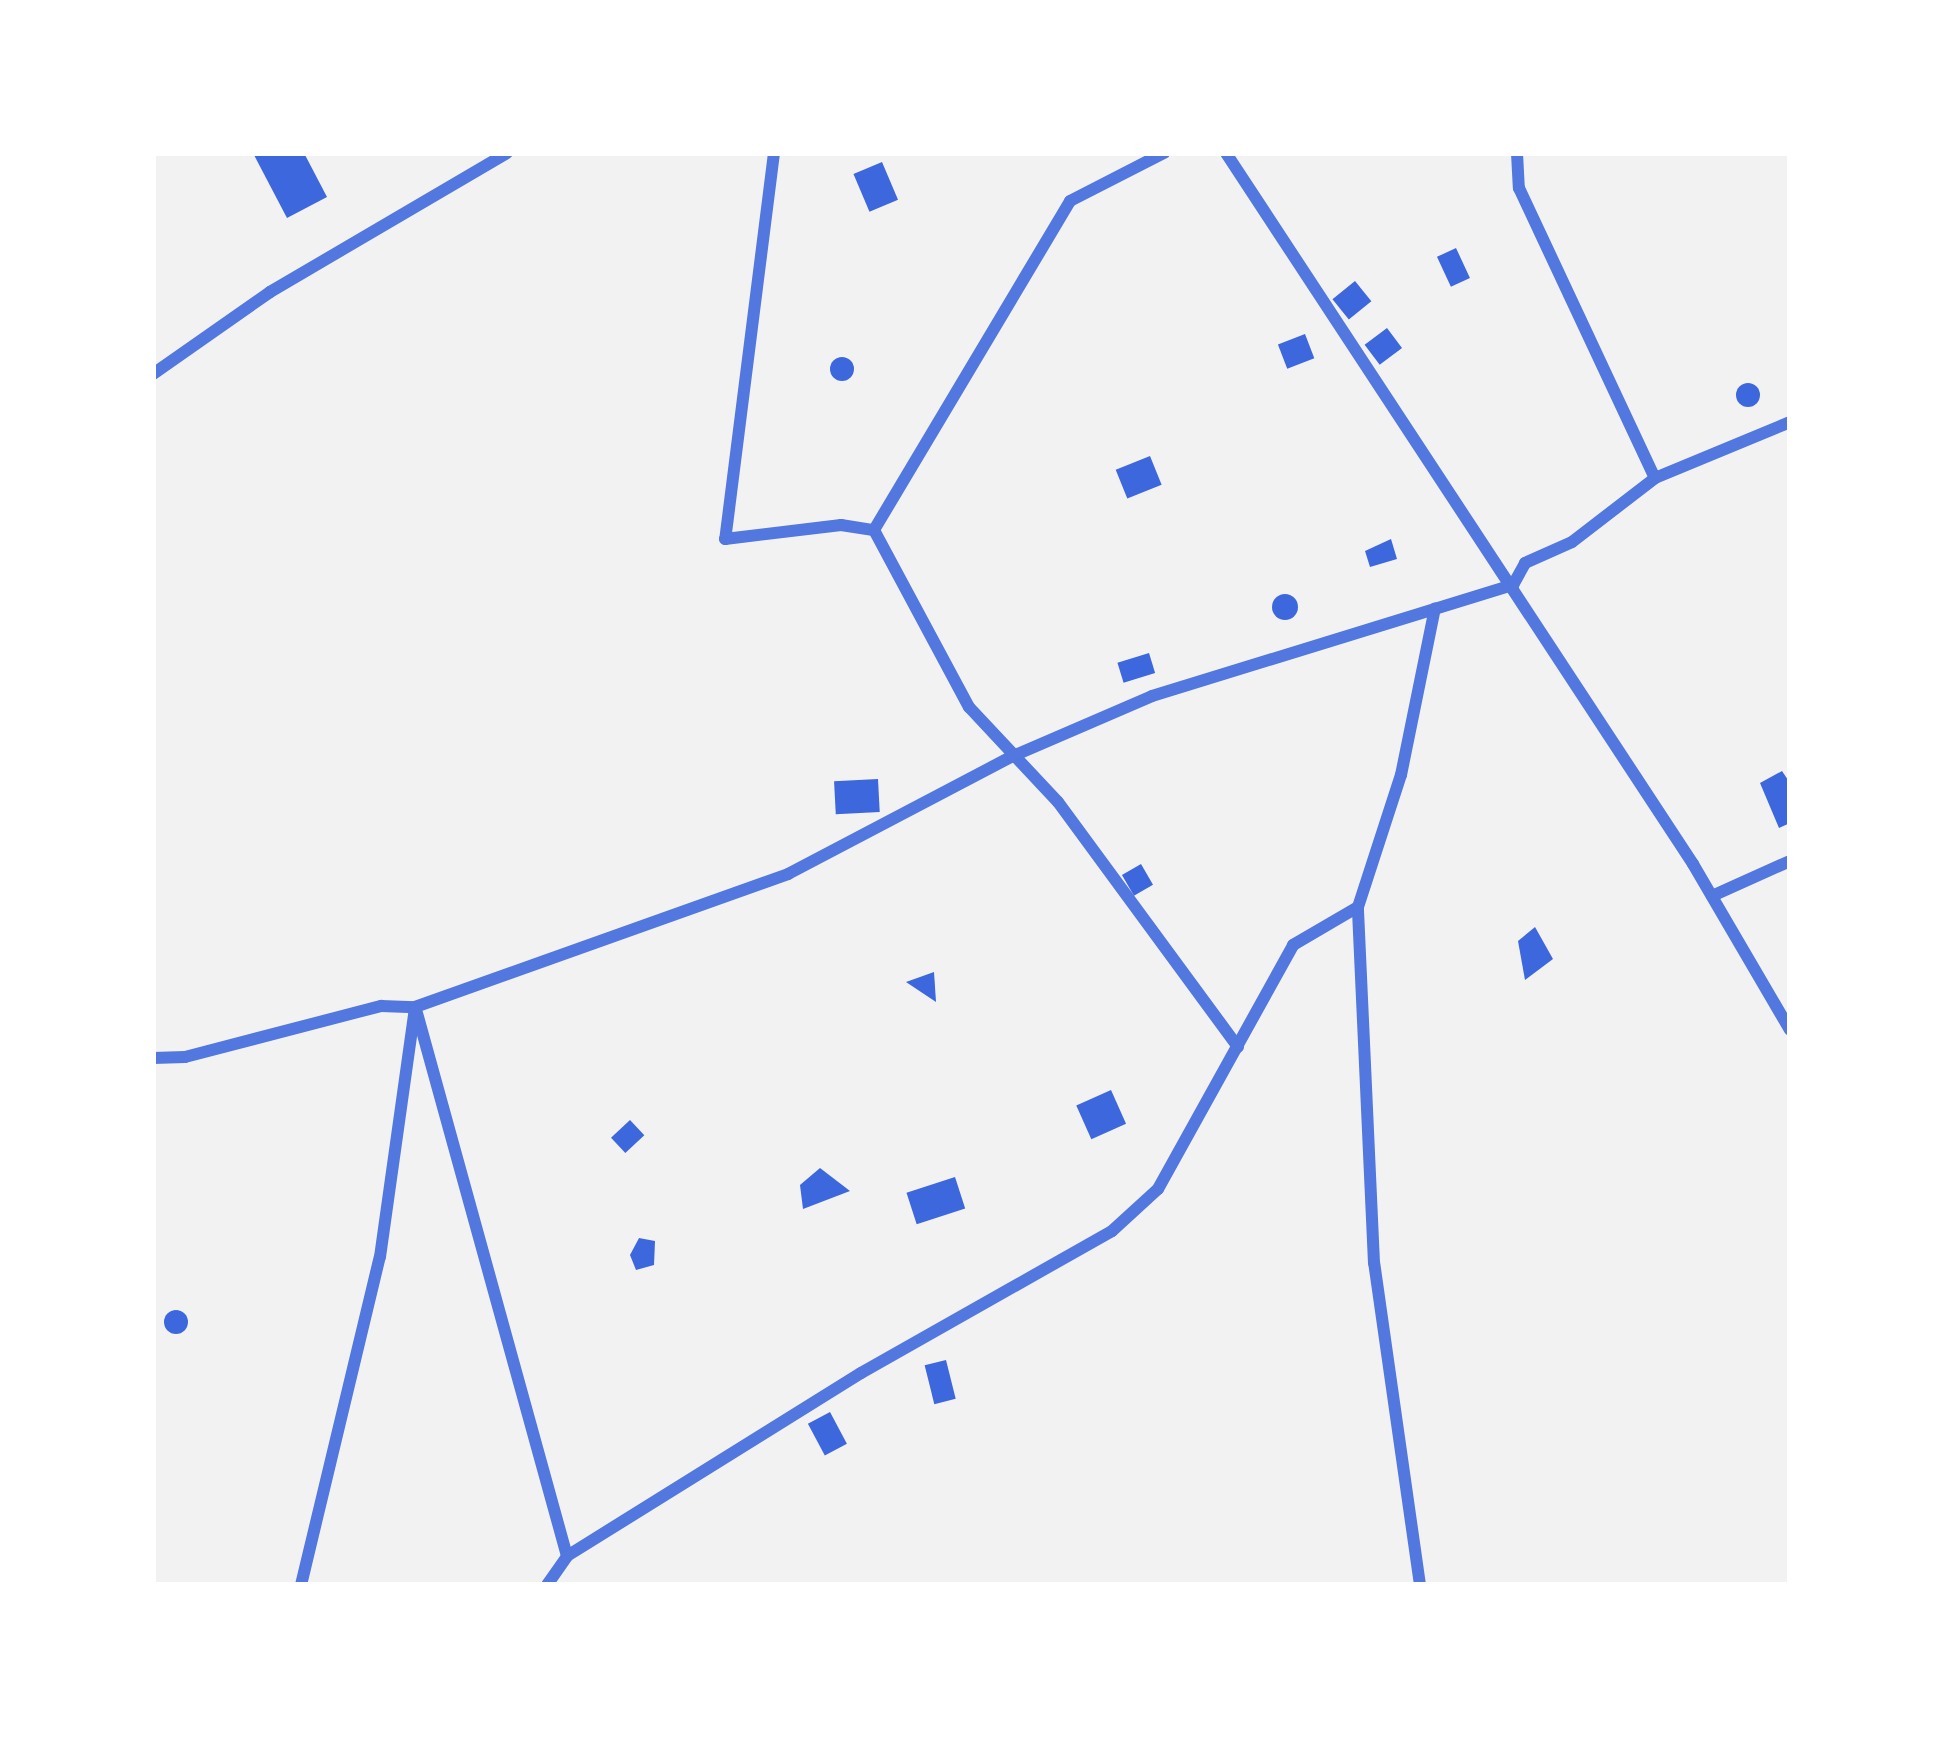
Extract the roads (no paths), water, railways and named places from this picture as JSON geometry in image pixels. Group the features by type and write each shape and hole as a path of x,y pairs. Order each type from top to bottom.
{"street":[{"path":"153,374 270,292 507,153"},
{"path":"774,153 725,539 841,525 874,530"},
{"path":"874,530 1070,201 1164,153"},
{"path":"1226,153 1514,585 1712,896 1790,1030"},
{"path":"1517,153 1519,188 1655,478"},
{"path":"153,1058 185,1057 381,1006 416,1007 788,874 1013,756 1152,696 1387,630 1435,608 1514,585 1525,563 1572,542 1655,478 1790,422"},
{"path":"874,530 969,706 1058,802 1238,1047"},
{"path":"1420,1585 1374,1263 1358,907 1401,775 1435,608"},
{"path":"1712,896 1790,860"},
{"path":"548,1585 567,1556 861,1373 1112,1231 1158,1189 1293,945 1358,907"},
{"path":"416,1007 567,1556"},
{"path":"301,1585 380,1257 416,1007"}]}
